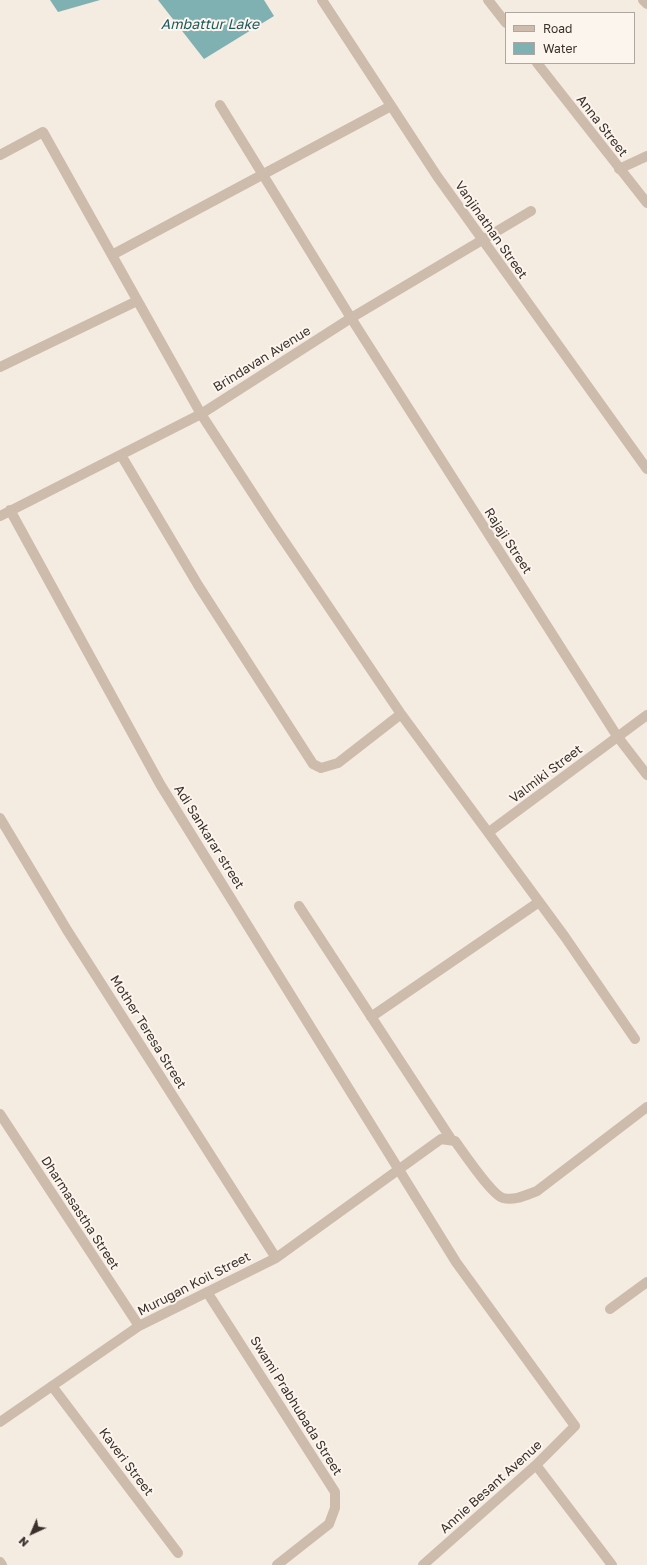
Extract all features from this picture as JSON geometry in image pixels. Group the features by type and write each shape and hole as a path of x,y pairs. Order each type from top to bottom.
{"street":[{"name":"Vanjinathan Street","path":"322,0 391,106 483,240 647,469"},
{"path":"488,0 505,22"},
{"path":"643,0 647,4"},
{"name":"Anna Street","path":"538,64 647,204"},
{"name":"Rajaji Street","path":"220,105 351,318 617,736 647,775"},
{"path":"112,256 391,106"},
{"path":"0,155 43,132 201,414 272,523 401,714 540,902 636,1039"},
{"path":"619,170 647,156"},
{"name":"Brindavan Avenue","path":"0,516 201,414 351,318 531,211"},
{"path":"0,367 137,301"},
{"path":"121,455 198,585 313,764 321,768 338,763 401,714"},
{"name":"Adi Sankarar street","path":"10,510 151,769 456,1262 575,1426"},
{"name":"Valmiki Street","path":"489,832 647,715"},
{"name":"Mother Teresa Street","path":"0,818 72,936 276,1258"},
{"path":"371,1017 540,902"},
{"path":"299,906 450,1139 455,1140 493,1190 502,1198 516,1198 536,1191 647,1107"},
{"name":"Dharmasastha Street","path":"0,1114 139,1326"},
{"name":"Murugan Koil Street","path":"0,1422 139,1326 276,1258 441,1139 450,1139"},
{"path":"610,1309 647,1282"},
{"name":"Swami Prabhubada Street","path":"207,1292 335,1492 335,1508 329,1524 277,1565"},
{"name":"Kaveri Street","path":"52,1386 178,1554"},
{"name":"Annie Besant Avenue","path":"423,1565 536,1465 575,1426"},
{"path":"536,1465 612,1565"}],"water":[{"path":"50,0 100,0 58,12"},
{"name":"Ambattur Lake","path":"158,0 264,0 274,16 204,59"}]}
